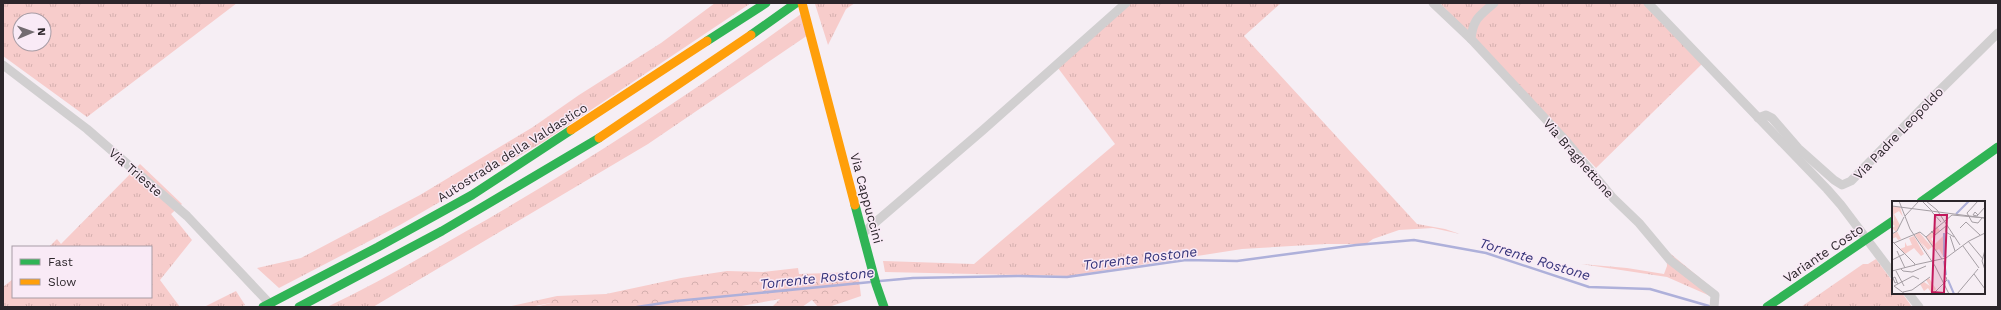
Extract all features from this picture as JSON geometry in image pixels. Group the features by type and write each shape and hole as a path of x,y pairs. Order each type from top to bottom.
{"main road":[{"name":"Autostrada della Valdastico","path":"263,307 378,247 472,195 766,3"},
{"path":"299,307 433,236 532,178 672,90 796,3"},
{"name":"Via Cappuccini","path":"802,3 876,284 884,307"},
{"path":"1922,201 1998,147"},
{"name":"Variante Costo","path":"1767,307 1892,222"}],"street":[{"path":"863,233 983,130 1126,3"},
{"path":"1433,3 1471,39"},
{"path":"1471,39 1472,25 1494,3"},
{"path":"1648,3 1827,189 1892,273"},
{"name":"Via Padre Leopoldo","path":"1758,118 1766,115 1772,118 1798,148 1834,180 1842,185 1851,181 1935,95 1998,34"},
{"name":"Via Braghettone","path":"1471,39 1567,142 1613,198 1639,223 1670,260 1715,295 1714,307"},
{"name":"Via Trieste","path":"3,65 87,130 181,212 272,307"},
{"path":"1909,294 1918,307"}],"green space":[{"path":"3,3 237,3 87,117 3,56"},
{"path":"715,3 751,3 543,142 400,225 279,288 257,268 301,258 420,195 533,127 579,95 661,43"},
{"path":"855,3 846,9 828,45 815,4"},
{"path":"1129,3 1281,3 1244,36 1417,224 1445,229 1460,234 1433,228 1399,230 1373,239 1366,244 1326,244 1242,249 1069,276 885,272 883,261 974,264 1115,144 1058,68"},
{"path":"1440,3 1647,3 1703,63 1596,168"},
{"path":"801,14 808,35 648,144 373,307 327,307 396,272 593,156 677,101"},
{"path":"140,164 182,204 171,214 192,240 160,280 180,307 3,307 3,287 12,280 12,298 152,298 152,246 50,246 57,239 61,244"},
{"path":"1666,250 1717,292 1717,299 1667,277 1581,264 1627,268 1664,274 1667,266"},
{"path":"1876,259 1892,281 1892,294 1903,294 1912,307 1801,307 1863,264 1868,264"},
{"path":"798,268 799,274 858,272 861,296 829,307 818,307 812,300 802,307 772,307 780,299 736,307 535,307 551,303 530,307 507,307 557,296 606,294 681,278 727,271 763,272"},
{"path":"236,291 245,305 240,307 204,307"}],"waterway":[{"name":"Torrente Rostone","path":"880,281 913,278 1019,276 1067,277 1186,260 1237,261 1356,245 1414,240 1486,253 1589,287 1650,289 1709,306"},
{"name":"Torrente Rostone","path":"637,307 676,301 871,282"}],"traffic: fast":[{"path":"707,41 766,3"},
{"path":"751,35 796,3"},
{"path":"263,307 378,247 472,195 571,130"},
{"path":"299,307 442,231 599,138"},
{"path":"1922,201 1998,147"},
{"path":"855,205 876,284 884,307"},
{"path":"1767,307 1892,222"}],"traffic: slow":[{"path":"802,3 855,205"},
{"path":"599,138 751,35"},
{"path":"571,130 707,41"}]}
